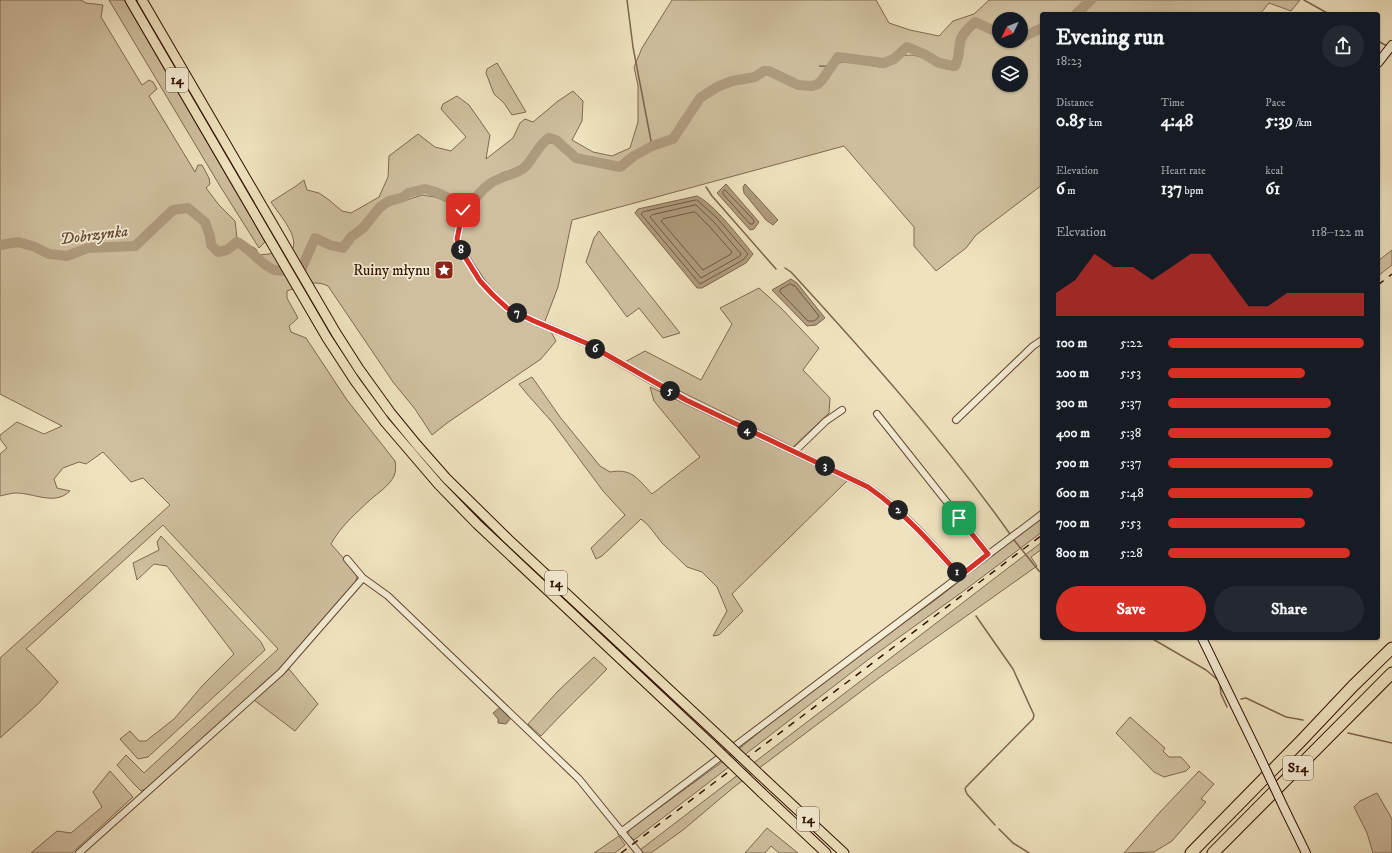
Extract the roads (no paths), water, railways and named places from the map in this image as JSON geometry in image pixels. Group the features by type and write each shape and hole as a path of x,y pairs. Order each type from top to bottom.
{"highway":[{"name":"S14","path":"1191,853 1301,742 1353,686 1392,648"},
{"name":"S14","path":"1213,853 1392,673"}],"main road":[{"name":"14","path":"130,0 330,344 366,397 408,451 438,485 477,524 826,853"},
{"name":"14","path":"142,0 309,288 340,339 396,421 432,463 484,516 844,853"}],"street":[{"path":"1380,60 1390,48"},
{"path":"463,210 457,239 460,249 480,281 507,308 586,343 686,400 868,487 888,501 925,536 960,576"},
{"path":"956,420 1033,346 1040,341"},
{"path":"794,452 821,425 842,410"},
{"path":"877,414 988,554"},
{"path":"621,832 1040,515"},
{"path":"347,558 363,578 388,596 538,738 579,779 639,853"},
{"path":"79,853 281,672 363,578"},
{"path":"1203,640 1306,853"}],"water":[{"path":"726,184 759,222 754,229 750,230 717,193"},
{"path":"745,184 778,220 773,225 766,220 744,193 743,187"},
{"path":"697,196 704,200 719,214 753,254 746,263 702,288 697,288 635,213 638,209"},
{"path":"791,279 797,283 825,318 816,325 807,326 772,290"},
{"path":"500,707 511,718 506,724 498,723 498,719 493,713"}],"waterway":[{"path":"627,0 633,47 652,146"},
{"name":"Dobrzynka","path":"1078,12 1091,0"},
{"path":"1304,0 1325,12"},
{"name":"Dobrzynka","path":"0,245 18,242 35,247 49,254 67,256 88,248 135,246 173,210 188,208 205,222 210,236 211,245 218,252 227,250 237,242 269,268 280,271 302,268 315,238 330,245 343,248 351,237 363,228 380,207 389,201 404,197 408,193 425,189 436,192 455,201 470,203 485,187 491,183 525,167 542,144 549,138 556,140 576,158 620,167 634,156 652,146 673,139 700,98 717,87 732,81 755,77 764,71 769,71 798,85 812,86 818,84 822,80 838,57 884,63 894,59 907,47 924,54 939,63 955,66 957,63 962,37 975,22 992,30"},
{"name":"Dobrzynka","path":"1028,35 1040,29"},
{"path":"1380,42 1387,46"},
{"path":"706,187 712,196 776,269"},
{"path":"785,268 791,272 905,400 985,499 1010,534"},
{"path":"1014,540 1040,572"},
{"path":"976,616 1013,669 1034,715 1033,719 965,789 967,794 995,825"},
{"path":"1154,640 1206,670 1218,680 1221,694 1227,707"},
{"path":"1241,699 1246,698 1286,717 1303,720"},
{"path":"1348,733 1392,743"},
{"path":"999,829 1013,843 1029,853"}],"railway":[{"path":"1380,283 1392,274"},
{"path":"621,853 1040,537"}],"place":[{"name":"Ruiny młynu","path":"444,270"}]}
